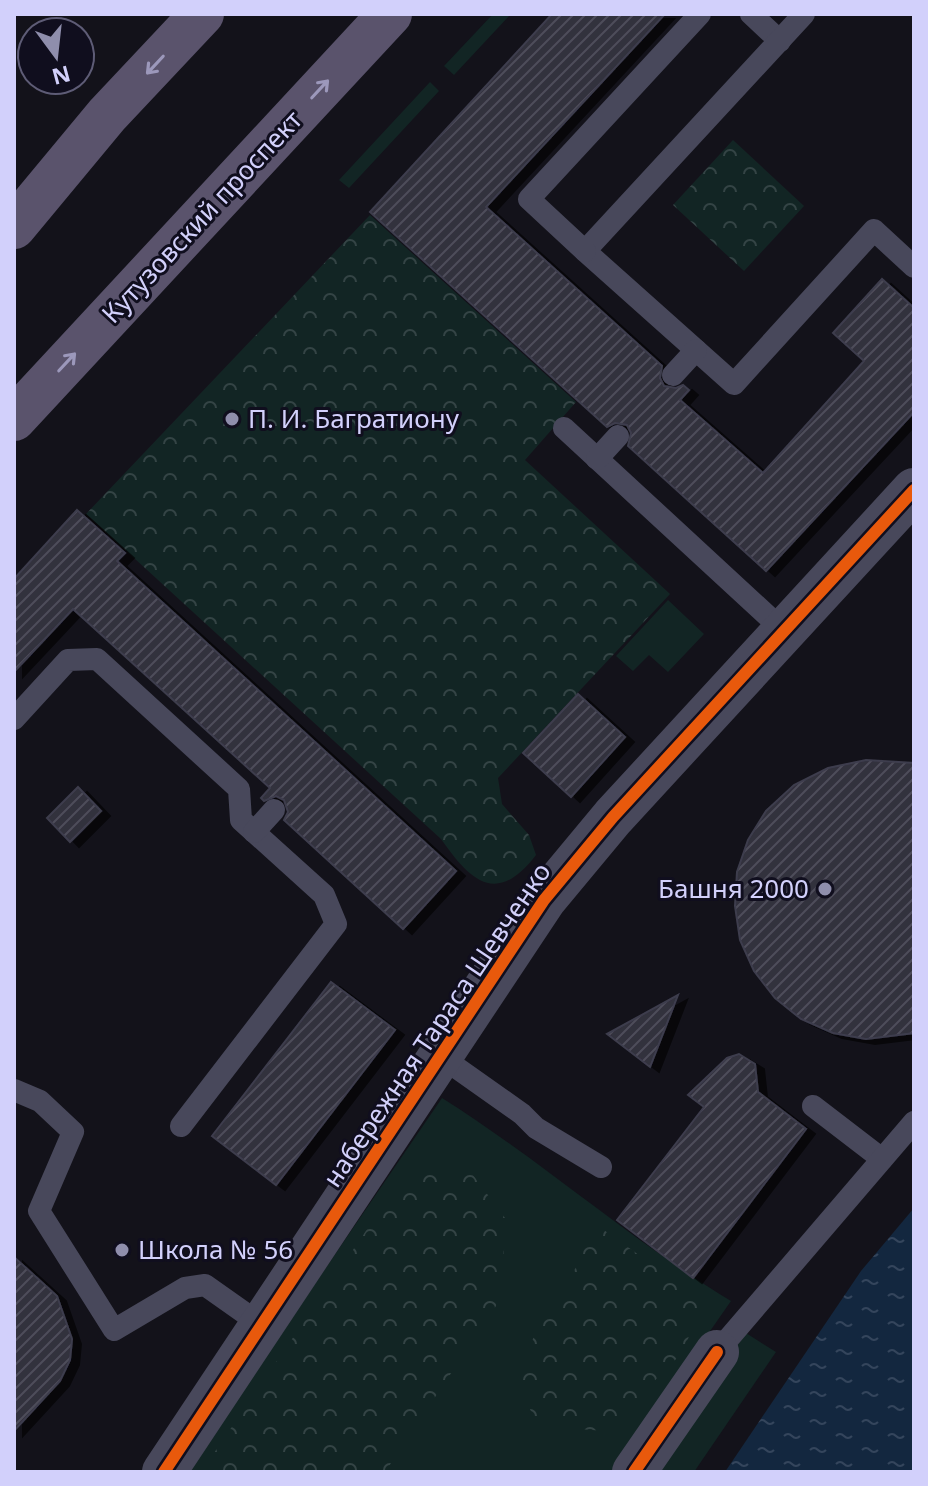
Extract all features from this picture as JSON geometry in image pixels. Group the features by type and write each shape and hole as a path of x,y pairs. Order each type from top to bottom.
{"main road":[{"path":"14,227 107,115 202,14"},
{"name":"Кутузовский проспект","path":"14,419 390,14"},
{"path":"14,201 107,115"}],"street":[{"name":"набережная Тараса Шевченко","path":"164,1472 544,900 613,817 914,490"},
{"path":"634,1472 717,1352"}],"lane":[{"path":"700,14 529,199 734,384 874,230 914,267"},
{"path":"751,14 780,41"},
{"path":"585,251 804,14"},
{"path":"673,375 696,350"},
{"path":"564,428 785,632"},
{"path":"597,459 618,436"},
{"path":"14,719 68,660 97,659 239,789 241,820 324,895 336,924 181,1126"},
{"path":"254,832 274,810"},
{"path":"440,1056 522,1114 536,1128 601,1167"},
{"path":"14,1090 40,1101 73,1132 39,1211 114,1330 185,1288 205,1285 263,1326"},
{"path":"813,1106 882,1159"},
{"path":"717,1352 914,1122"}],"green space":[{"path":"493,14 511,14 454,75 444,66"},
{"path":"430,82 439,91 349,188 339,180"},
{"path":"733,140 804,206 744,271 673,205"},
{"path":"370,215 576,402 525,460 670,594 498,778 502,804 529,835 536,855 522,871 496,884 473,876 441,839 86,514"},
{"path":"668,600 704,634 668,672 649,655 633,671 616,656"},
{"path":"442,1098 657,1252 731,1301 612,1472 186,1472"},
{"path":"467,1167 508,1222 496,1306 385,1472 201,1472 409,1168"},
{"path":"587,1218 705,1302 681,1354 605,1431 539,1426 517,1385 536,1330 582,1258"},
{"path":"746,1333 776,1352 694,1472 649,1472"}],"water":[{"path":"914,1208 914,1472 725,1472 861,1271"}],"building":[{"path":"552,14 665,14 486,207 662,366 660,378 664,386 676,388 683,385 689,390 680,400 763,473 864,361 833,333 882,279 914,308 914,412 766,571 628,446 631,433 627,425 615,423 607,427 370,212"},
{"path":"77,510 125,553 117,561 456,871 403,929 284,820 288,812 284,800 276,796 264,801 261,798 270,788 73,609 14,672 14,579"},
{"path":"578,694 625,737 571,797 523,753"},
{"name":"Башня 2000","path":"866,760 914,763 914,1033 866,1039 833,1033 801,1019 775,998 754,971 740,940 735,906 737,872 748,840 766,811 794,785 828,768"},
{"path":"78,787 101,811 70,842 47,818"},
{"path":"331,982 395,1030 276,1185 212,1136"},
{"path":"678,995 650,1067 607,1034"},
{"path":"739,1054 755,1064 758,1092 806,1129 693,1278 617,1220 704,1107 688,1095 727,1058"},
{"path":"14,1257 57,1296 72,1339 70,1360 60,1381 14,1431"}],"cycle path":[{"path":"164,1472 544,900 613,817 914,490"},
{"path":"634,1472 717,1352"}],"place":[{"name":"П. И. Багратиону","path":"232,419"},
{"name":"Башня 2000","path":"825,889"},
{"name":"Школа № 56","path":"122,1250"}]}
